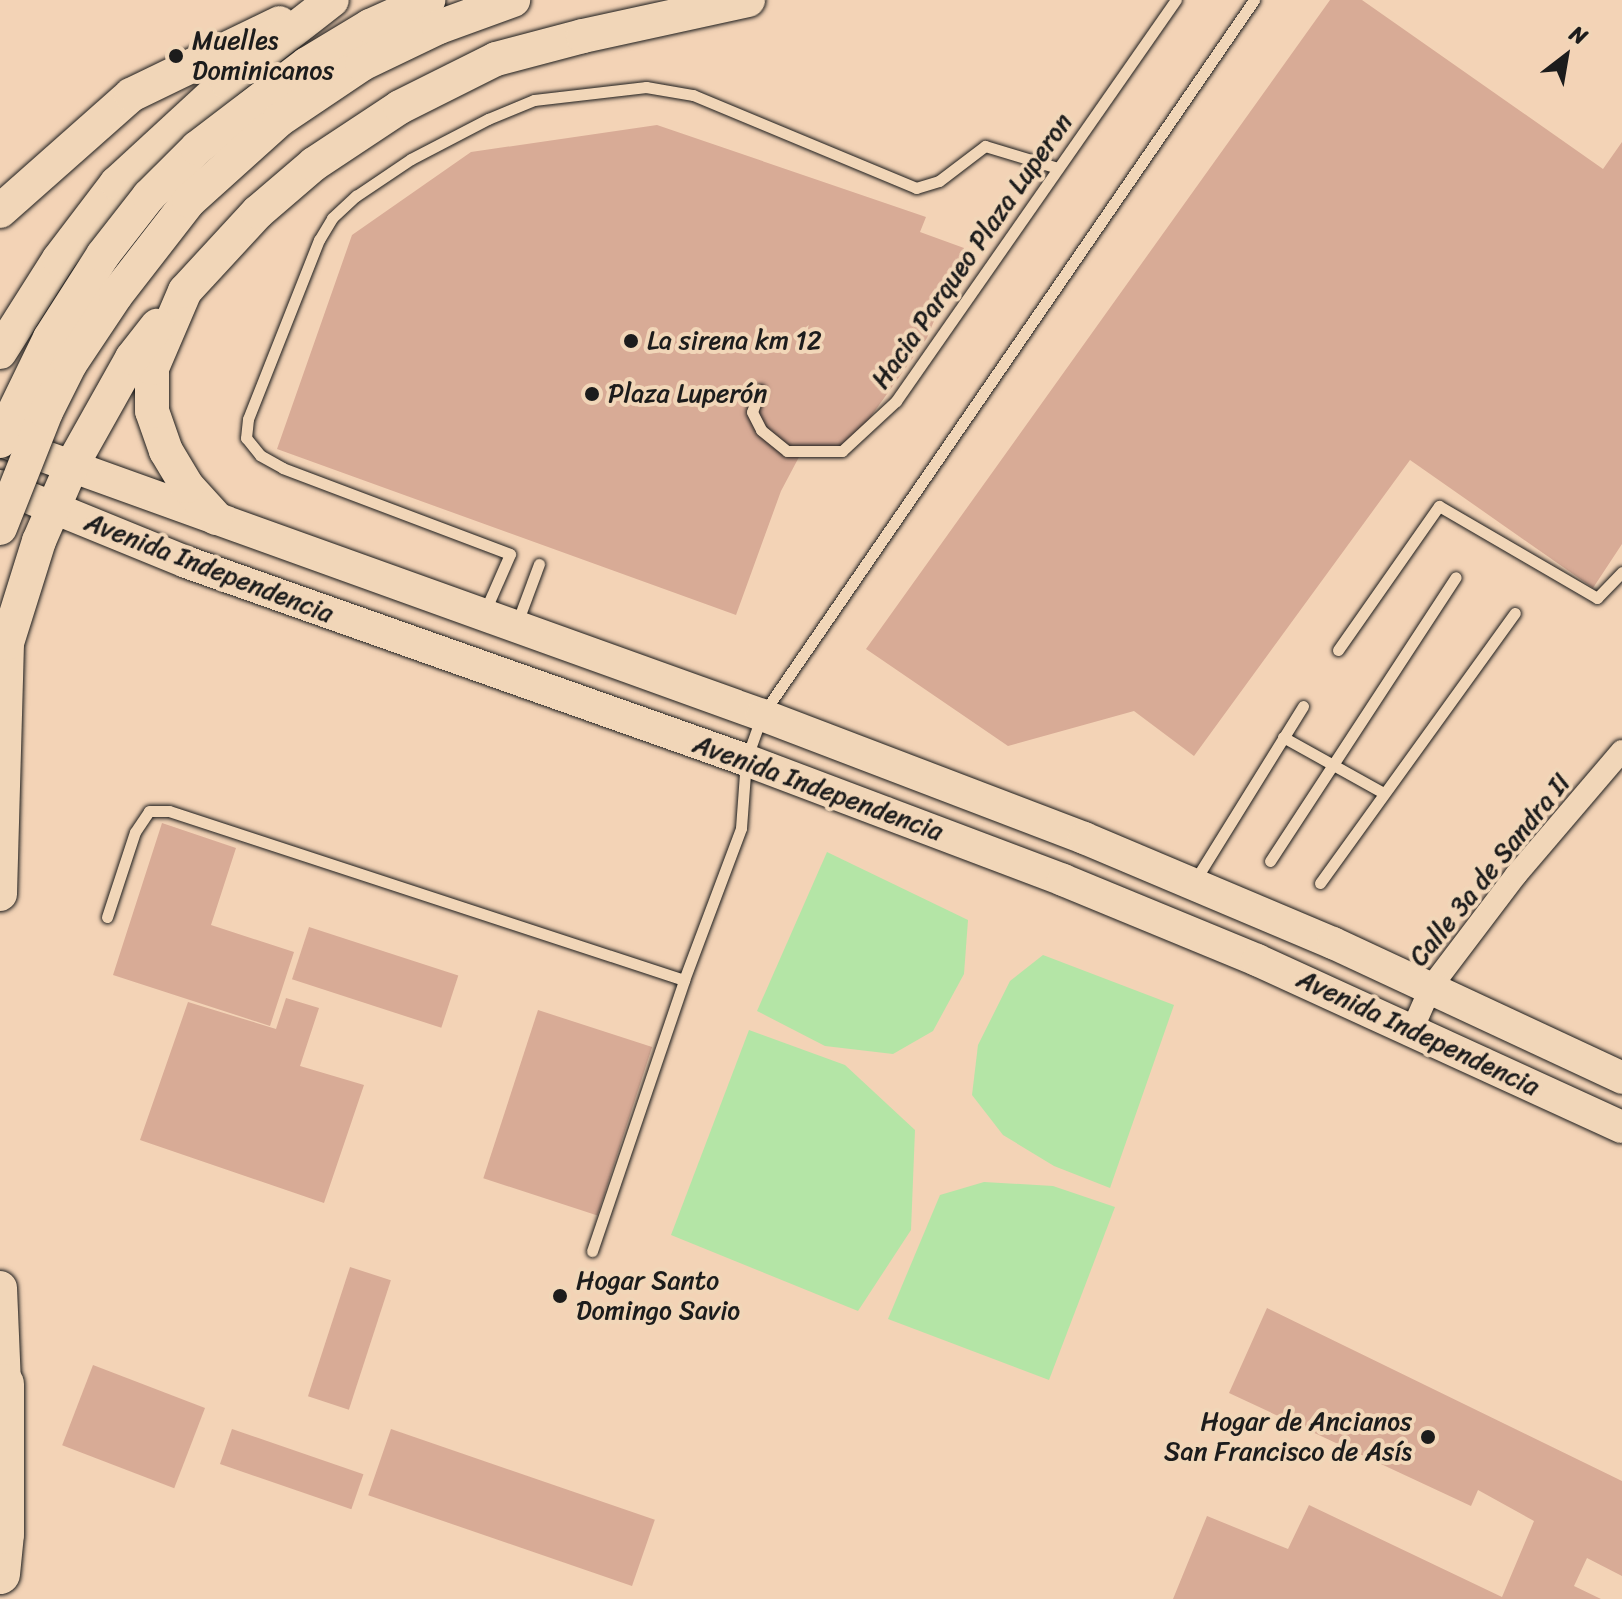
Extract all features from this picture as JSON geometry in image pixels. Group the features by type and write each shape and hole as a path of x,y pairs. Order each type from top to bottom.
{"highway":[{"path":"0,1425 4,1384"},
{"path":"0,1574 4,1534 4,1384"}],"main road":[{"path":"0,211 131,95 329,0"},
{"path":"0,352 59,259 117,183 227,82 329,0"},
{"path":"0,441 50,338 103,255 149,196 197,148 307,64 370,26 428,0"},
{"path":"0,528 46,412 70,364 116,295 189,201 279,120 362,64 439,27 513,0"},
{"path":"0,894 7,643 39,541 72,465 132,358 185,291 258,212 314,164 400,107 496,59 583,36 748,0"},
{"path":"185,291 152,368 152,411 166,451 187,486 216,518"},
{"name":"Avenida Independencia","path":"0,441 762,715 1194,883 1431,987 1622,1078"},
{"name":"Avenida Independencia","path":"0,486 246,584 746,760 1063,880 1257,960 1622,1127"},
{"path":"0,1288 4,1384"}],"street":[{"name":"Calle 3a de Sandra II","path":"1412,1030 1431,987 1516,875 1622,751"}],"lane":[{"name":"Hacia Parqueo Plaza Luperon","path":"760,390 752,412 761,430 787,451 842,451 896,401 1176,0"},
{"path":"592,1251 684,980 741,828 746,760 762,715 1254,0"},
{"path":"484,614 510,554 283,468 260,455 246,438 248,419 319,240 332,218 356,196 411,159 488,119 534,100 646,87 693,95 916,188 939,181 985,146 1058,168"},
{"path":"1338,650 1439,506 1597,598 1622,572"},
{"path":"516,626 539,564"},
{"path":"1270,861 1456,577"},
{"path":"1320,883 1382,792 1515,613"},
{"path":"1194,883 1303,706"},
{"path":"1283,737 1382,792"},
{"path":"107,917 135,832 149,811 169,811 684,980"}],"green space":[{"path":"827,852 968,920 964,974 933,1031 893,1054 825,1046 757,1011"},
{"path":"1043,955 1174,1005 1110,1188 1054,1166 1003,1135 972,1095 978,1045 1010,981"},
{"path":"749,1030 845,1065 915,1130 911,1230 858,1311 671,1235"},
{"path":"984,1182 1053,1186 1115,1207 1049,1380 888,1319 940,1195"}],"building":[{"path":"1330,0 1362,0 1603,169 1622,142 1622,544 1593,588 1410,460 1194,756 1134,711 1008,746 866,649"},
{"name":"Plaza Luperón","path":"657,125 926,217 920,232 964,248 927,338 844,454 799,457 781,491 736,615 277,449 352,235 471,152"},
{"path":"162,823 236,848 211,925 294,952 270,1026 113,975"},
{"path":"309,927 458,976 441,1028 292,979"},
{"path":"286,998 319,1008 300,1066 364,1085 324,1203 140,1140 188,1002 276,1029"},
{"path":"538,1010 652,1047 597,1215 483,1178"},
{"path":"350,1267 391,1280 349,1410 308,1396"},
{"name":"Hogar de Ancianos San Francisco de Asís","path":"1267,1308 1622,1481 1622,1576 1587,1558 1574,1586 1601,1599 1173,1599 1207,1516 1288,1549 1309,1505 1502,1597 1534,1521 1478,1490 1471,1506 1229,1393"},
{"path":"93,1365 205,1408 174,1488 62,1445"},
{"path":"232,1429 363,1474 351,1509 220,1464"},
{"path":"391,1429 655,1520 632,1586 368,1495"}],"place":[{"name":"Muelles Dominicanos","path":"176,56"},
{"name":"La sirena km 12","path":"631,341"},
{"name":"Plaza Luperón","path":"592,394"},
{"name":"Hogar Santo Domingo Savio","path":"560,1296"},
{"name":"Hogar de Ancianos San Francisco de Asís","path":"1428,1437"}]}
